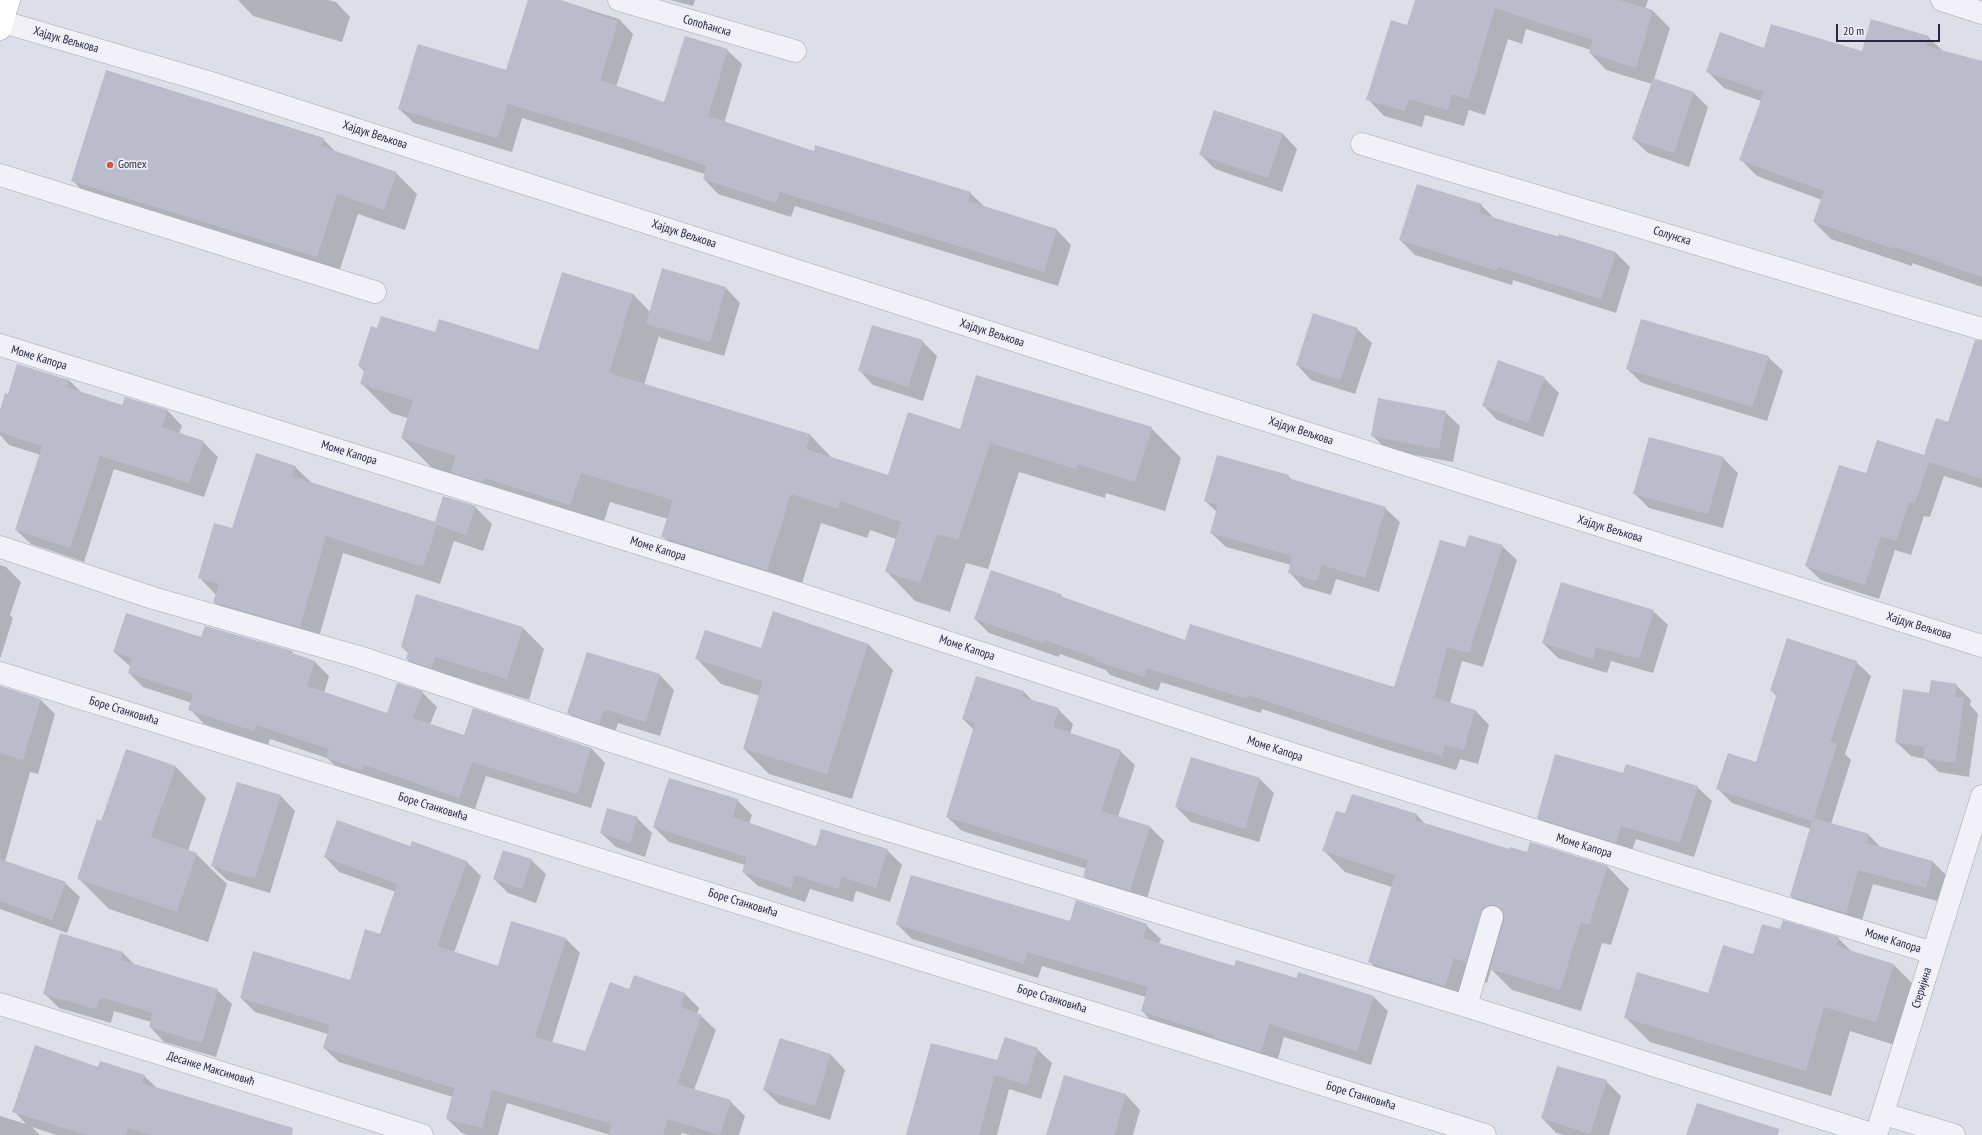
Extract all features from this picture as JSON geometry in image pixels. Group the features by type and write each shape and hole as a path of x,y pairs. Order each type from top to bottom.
{"main road":[{"path":"1,24 9,0"}],"street":[{"name":"Сопоћанска","path":"619,0 795,51"},
{"path":"1942,0 1982,13"},
{"name":"Хајдук Вељкова","path":"1,24 208,82 1102,368 1982,646"},
{"name":"Солунска","path":"1362,144 1982,329"},
{"path":"0,175 375,292"},
{"name":"Моме Капора","path":"0,345 769,584 1259,744 1666,872 1932,953"},
{"path":"0,548 153,598 359,657 612,742 865,823 1466,1006 1875,1135"},
{"name":"Боре Станковића","path":"0,672 1485,1135"},
{"name":"Стеријина","path":"1875,1135 1884,1114 1932,953 1974,853 1982,796"},
{"path":"1466,1006 1492,917"},
{"name":"Десанке Максимовић","path":"0,1004 422,1135"},
{"path":"1884,1114 1954,1135"}],"building":[{"path":"528,0 561,0 588,9 587,11 618,21 600,80 664,102 685,36 728,49 708,116 814,151 815,145 971,192 968,201 1057,229 1044,272 780,192 776,203 703,179 707,166 622,137 508,104 497,138 398,109 418,44 506,70"},
{"path":"1415,0 1619,0 1653,10 1636,68 1589,53 1593,40 1495,8 1468,99 1452,94 1448,110 1409,99 1405,111 1366,100 1391,20 1407,25"},
{"path":"1871,19 1929,36 1926,46 1982,61 1982,277 1895,247 1895,249 1813,222 1824,191 1739,160 1764,92 1706,72 1720,32 1764,48 1771,24 1862,51"},
{"path":"106,70 324,138 321,146 397,172 384,210 337,194 317,257 71,181"},
{"path":"1653,78 1694,92 1674,153 1632,139"},
{"path":"1214,110 1283,133 1268,178 1199,155"},
{"path":"1417,184 1482,204 1479,213 1558,237 1559,234 1616,252 1601,299 1498,267 1497,271 1399,240"},
{"path":"662,268 726,287 710,342 646,324"},
{"path":"562,272 633,294 609,373 810,434 806,449 888,475 908,412 960,429 976,375 1152,427 1135,482 1077,464 1076,469 990,443 958,540 937,534 920,583 885,572 901,522 840,501 838,509 791,494 767,570 661,537 673,500 581,473 570,505 485,478 483,482 451,472 456,456 401,438 413,400 360,384 365,368 358,366 371,326 377,328 381,316 435,332 439,319 538,350"},
{"path":"1313,313 1358,328 1340,380 1296,365"},
{"path":"1641,319 1769,356 1752,407 1626,369"},
{"path":"872,325 923,340 908,387 858,371"},
{"path":"1975,340 1982,341 1982,479 1929,462 1915,503 1909,502 1896,541 1881,536 1865,585 1805,566 1839,465 1866,473 1877,440 1924,455 1936,418 1948,422"},
{"path":"1498,360 1545,377 1528,423 1482,406"},
{"path":"17,364 69,380 67,387 122,405 125,397 168,410 162,427 204,441 189,483 100,456 70,548 15,530 42,446 0,432 0,410 5,393 8,394"},
{"path":"1378,398 1446,411 1439,449 1371,436"},
{"path":"1649,437 1724,457 1708,514 1633,494"},
{"path":"256,453 296,466 292,476 435,522 443,496 476,506 466,535 437,525 423,567 326,536 300,627 213,602 219,584 198,578 214,523 232,528"},
{"path":"1217,455 1289,475 1288,478 1386,507 1365,578 1322,565 1317,581 1288,573 1292,556 1210,533 1218,505 1204,501"},
{"path":"1469,535 1503,545 1469,653 1447,647 1434,698 1475,710 1464,750 1445,745 1442,756 1373,736 1248,695 1247,699 1147,668 1144,677 1094,660 1095,658 1045,640 1044,643 974,619 991,570 1185,640 1190,624 1394,687 1440,540 1465,547"},
{"path":"1561,582 1654,610 1639,659 1596,647 1593,659 1542,643"},
{"path":"416,594 523,627 507,679 435,657 431,668 406,659 409,650 401,647"},
{"path":"773,611 868,644 827,774 743,749 763,681 695,659 705,630 761,648"},
{"path":"126,613 201,637 205,626 293,651 292,653 315,661 307,686 387,713 397,683 423,691 413,718 464,735 473,708 591,748 577,794 472,762 459,798 364,765 362,770 326,758 329,749 256,725 254,731 188,710 193,694 128,673 132,658 113,652"},
{"path":"1787,638 1857,661 1830,742 1837,744 1814,818 1869,834 1867,843 1933,861 1926,888 1858,870 1846,913 1790,896 1812,821 1716,789 1728,753 1756,762 1777,693 1770,691"},
{"path":"587,652 660,674 646,722 604,709 599,724 567,713"},
{"path":"976,676 1024,691 1022,697 1059,708 1053,727 1121,750 1101,811 1150,826 1130,891 1083,876 1088,860 946,817 975,723 962,719"},
{"path":"1931,680 1957,684 1955,697 1964,698 1955,763 1923,758 1925,747 1895,742 1903,689 1929,693"},
{"path":"0,686 41,699 23,760 0,753"},
{"path":"126,749 176,766 151,837 197,853 177,912 77,879 97,819 101,821"},
{"path":"1555,754 1623,773 1626,764 1698,786 1680,843 1621,826 1616,843 1537,818"},
{"path":"1191,757 1260,778 1245,829 1175,807"},
{"path":"669,778 738,799 733,817 816,846 821,829 888,849 876,888 842,877 838,889 795,875 791,888 742,872 747,857 653,827"},
{"path":"237,782 281,795 255,879 211,866"},
{"path":"1352,794 1417,814 1415,820 1509,849 1510,847 1527,852 1530,842 1608,866 1589,925 1581,922 1560,990 1490,969 1504,920 1504,914 1501,909 1495,905 1489,905 1483,908 1466,962 1454,958 1445,986 1368,962 1395,875 1322,851 1336,811 1345,813"},
{"path":"607,808 638,817 630,843 600,833"},
{"path":"337,820 410,846 412,841 467,861 437,946 498,966 511,921 566,938 535,1037 585,1051 610,982 629,989 634,975 685,993 681,1007 702,1015 677,1084 731,1100 720,1135 668,1119 663,1135 609,1135 612,1124 492,1090 482,1128 446,1119 454,1088 323,1048 330,1025 240,998 253,951 350,980 365,929 380,934 397,884 324,857"},
{"path":"503,850 532,859 522,889 493,879"},
{"path":"0,859 66,882 52,920 0,901"},
{"path":"911,875 1070,921 1076,900 1147,924 1143,938 1234,966 1236,960 1297,978 1298,972 1374,996 1357,1051 1269,1024 1261,1052 1213,1037 1214,1035 1141,1011 1148,987 1027,952 1024,964 896,924"},
{"path":"1783,920 1839,937 1836,946 1894,964 1876,1022 1824,1007 1806,1071 1624,1018 1637,972 1708,993 1723,945 1753,954 1762,924 1780,929"},
{"path":"60,933 123,952 121,960 218,989 202,1043 149,1027 153,1013 100,997 96,1009 43,994"},
{"path":"1005,1037 1038,1048 1027,1085 995,1075 979,1135 906,1135 931,1043 997,1060"},
{"path":"780,1038 831,1054 815,1106 763,1090"},
{"path":"35,1045 98,1067 100,1061 145,1075 142,1083 293,1128 292,1135 151,1135 128,1128 126,1135 87,1135 12,1112"},
{"path":"1557,1066 1607,1080 1590,1134 1541,1118"},
{"path":"1064,1075 1126,1094 1114,1135 1046,1135"},
{"path":"1697,1103 1779,1129 1778,1135 1686,1135"}],"place":[{"name":"Gomex","path":"110,165"}]}
